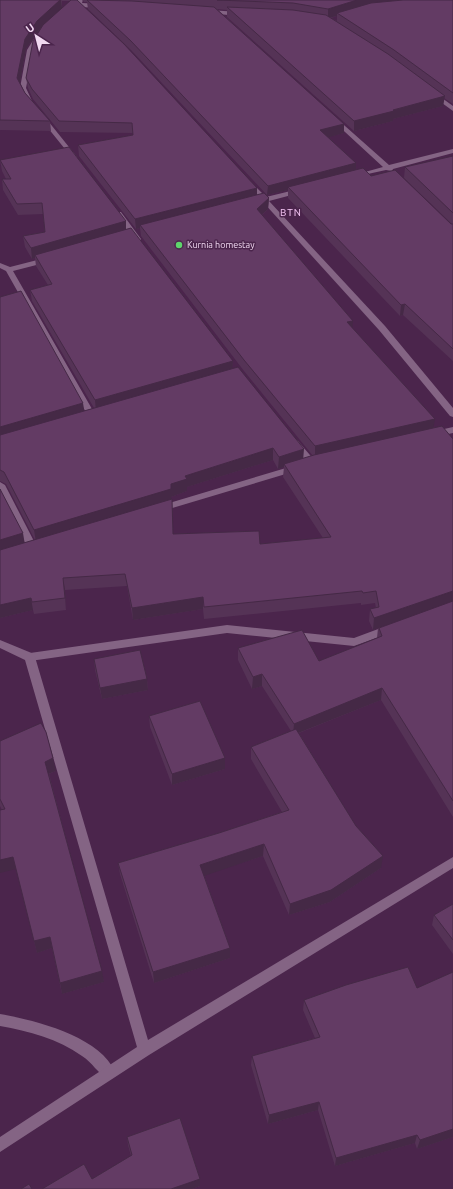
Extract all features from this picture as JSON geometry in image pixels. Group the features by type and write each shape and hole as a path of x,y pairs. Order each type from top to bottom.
{"street":[{"path":"71,5 80,2 110,6"},
{"path":"80,2 88,14"},
{"path":"202,12 245,14"},
{"path":"217,13 223,18"},
{"path":"44,29 30,50 23,88 29,101 49,123 82,166"},
{"path":"425,88 453,109"},
{"path":"328,114 398,178"},
{"path":"348,178 453,151"},
{"path":"244,177 382,328 453,414"},
{"path":"248,204 310,188"},
{"path":"114,210 143,247"},
{"path":"9,270 60,256"},
{"path":"0,265 9,270 93,416"},
{"path":"423,437 453,430"},
{"path":"148,512 315,462 288,433"},
{"path":"0,485 37,548 20,553"},
{"path":"0,644 30,657 227,629 354,642 396,627"},
{"path":"30,657 144,1050"},
{"path":"0,1145 108,1072 453,862"},
{"path":"0,1020 18,1022 55,1035 91,1054 108,1072"}],"building":[{"path":"0,0 60,0 37,21 25,39 17,78 25,93 50,121 0,120"},
{"path":"71,0 77,0 124,44 257,188 135,219 78,145 133,135 132,123 59,121 32,89 26,78 33,41 43,25"},
{"path":"87,0 132,1 214,7 344,124 320,130 356,163 268,186 131,41"},
{"path":"217,0 357,0 328,9 293,3"},
{"path":"403,0 453,0 453,93 394,50 337,13 371,3"},
{"path":"227,7 293,10 326,15 388,54 445,96 354,121"},
{"path":"69,147 126,221 31,248 23,236 45,232 42,203 17,204 2,179 11,179 0,160"},
{"path":"453,156 453,213 405,167"},
{"path":"363,168 371,176 395,170 451,224 453,224 453,349 405,304 401,305 288,187"},
{"path":"264,193 269,198 257,209 353,321 347,322 435,419 315,446 244,360 140,225"},
{"path":"131,228 233,361 95,400 30,290 52,284 35,255"},
{"path":"21,291 83,403 0,427 0,297"},
{"path":"238,367 304,449 279,457 273,448 185,476 187,479 171,484 171,489 34,530 4,472 0,470 0,435"},
{"path":"442,426 453,439 453,591 374,618 370,609 379,607 376,591 363,593 362,591 204,607 203,597 132,608 125,574 63,578 65,598 32,602 31,598 0,605 0,550 172,499 173,534 259,531 260,544 331,537 284,464 314,455"},
{"path":"0,489 23,533 0,540"},
{"path":"453,601 453,801 382,688 294,724 262,674 253,677 238,648 302,630 319,661 382,636 379,628"},
{"path":"140,650 147,679 100,688 94,659"},
{"path":"200,701 225,758 172,774 149,716"},
{"path":"41,723 46,732 53,758 45,762 102,971 60,983 50,937 34,941 13,857 0,860 0,810 5,809 0,799 0,741"},
{"path":"296,729 356,826 383,856 331,890 290,904 264,844 200,865 230,948 153,972 118,863 219,833 289,810 251,747"},
{"path":"453,904 453,940 434,915"},
{"path":"408,967 417,988 453,972 453,1129 420,1140 417,1135 336,1158 319,1102 269,1115 252,1056 320,1037 304,1000 346,985"},
{"path":"180,1118 200,1179 171,1189 42,1189 84,1164 92,1179 132,1155 127,1137"},
{"path":"29,1184 32,1189 21,1189"}],"place":[{"name":"Kurnia homestay","path":"179,245"}],"district":[{"name":"BTN","path":"291,212"}]}
